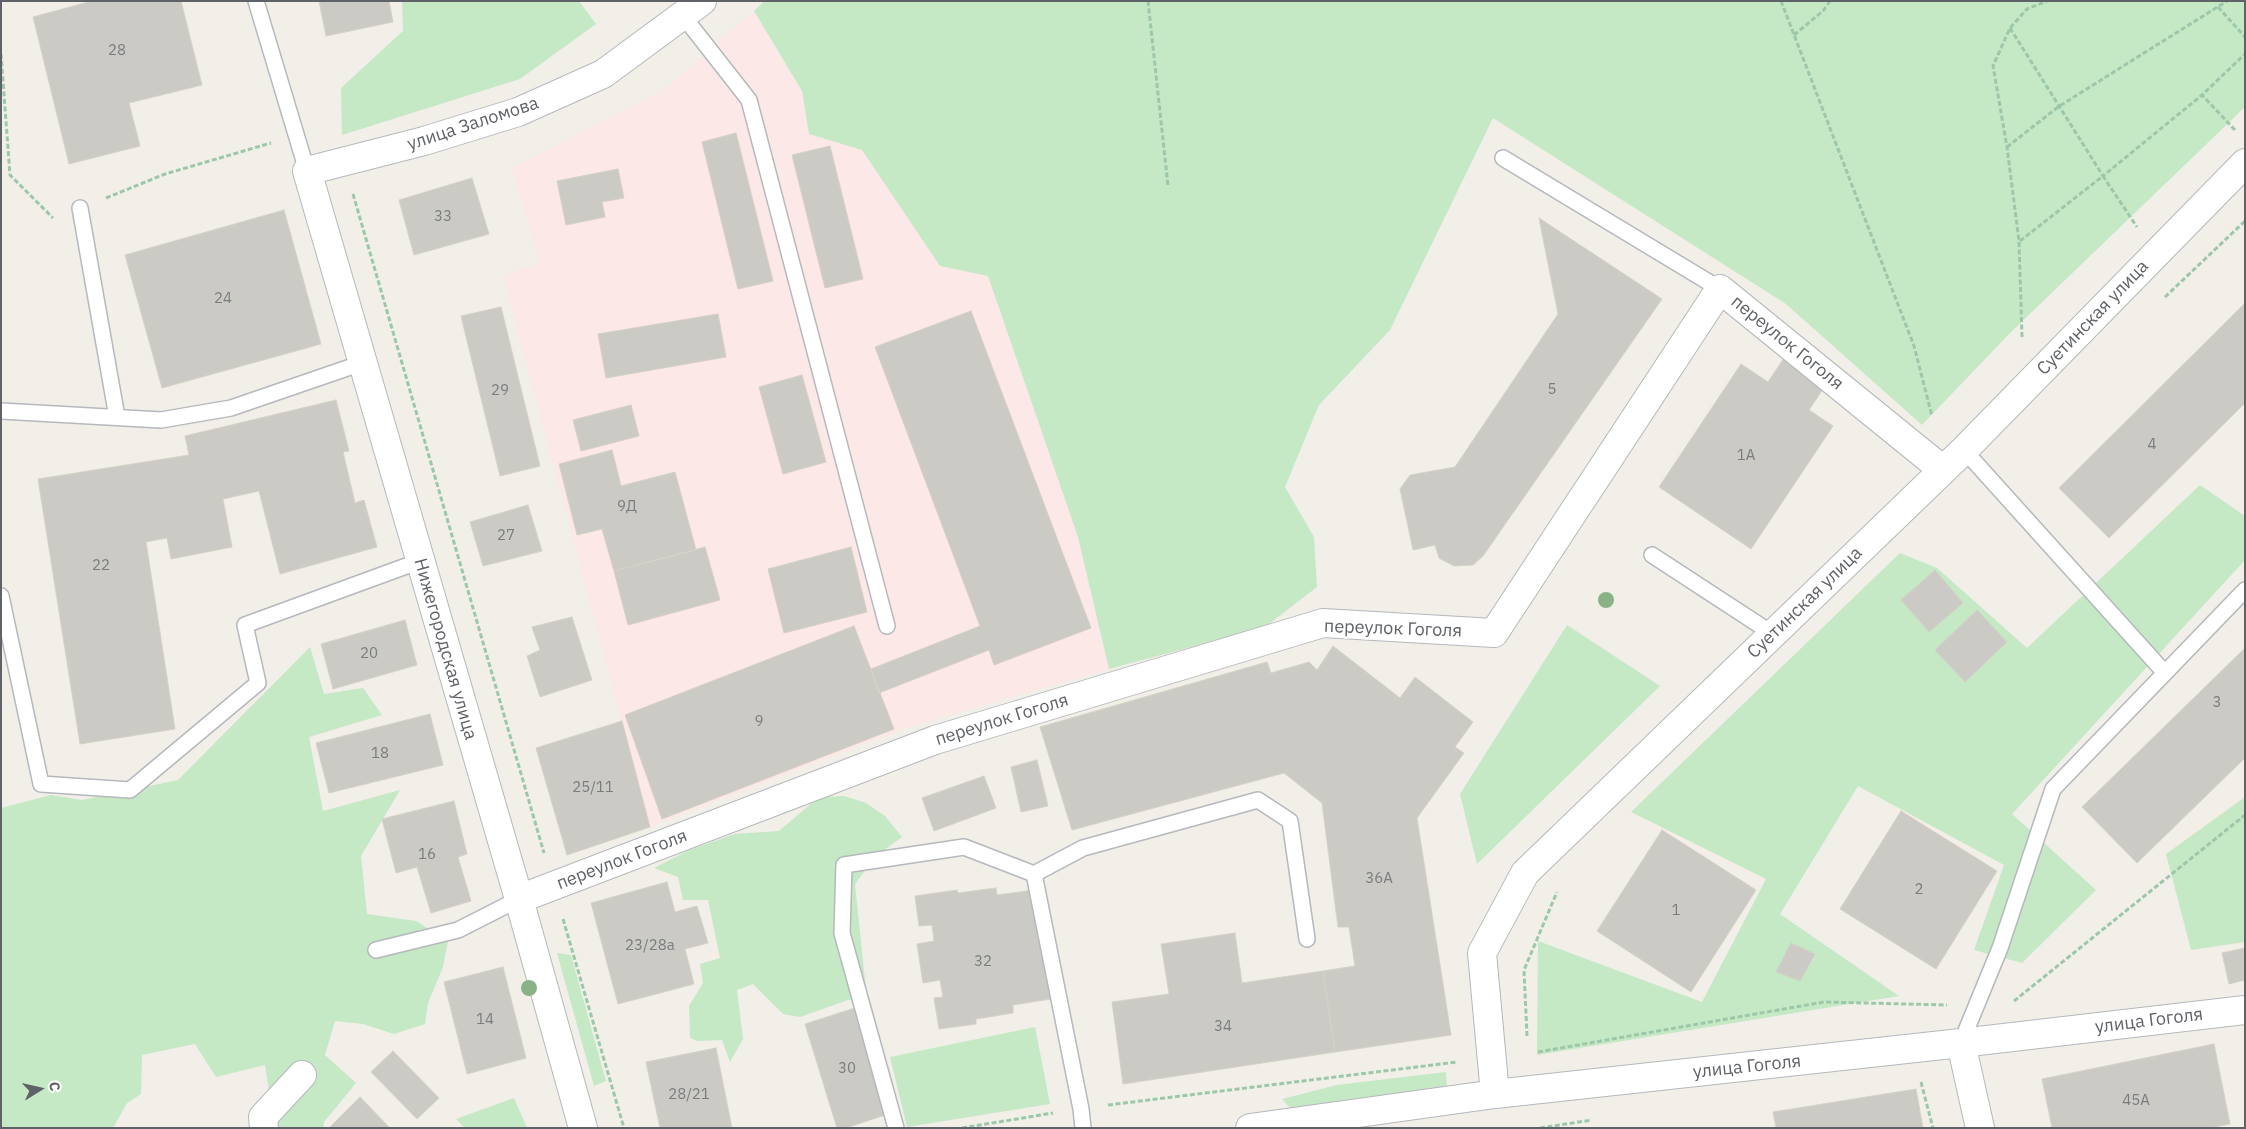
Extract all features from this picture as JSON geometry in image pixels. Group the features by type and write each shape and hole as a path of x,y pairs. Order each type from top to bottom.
{"street":[{"name":"улица Заломова","path":"307,171 424,141 518,112 603,74 693,9"},
{"name":"Суетинская улица","path":"1495,1094 1482,952 1526,873 1964,450 2245,163"},
{"name":"Нижегородская улица","path":"307,171 519,899 582,1128"},
{"name":"переулок Гоголя","path":"519,899 935,740 1323,623 1494,633 1720,289 1943,470"},
{"name":"улица Гоголя","path":"1250,1128 1495,1094 2245,1010"},
{"path":"1961,1043 1980,1128"},
{"path":"264,1128 263,1117 302,1076"}],"lane":[{"path":"256,1 307,171"},
{"path":"693,9 750,100 887,626"},
{"path":"1503,158 1720,289"},
{"path":"80,208 117,417"},
{"path":"1,411 161,420 232,408 362,363"},
{"path":"1964,450 2165,673"},
{"path":"1652,555 1772,634"},
{"path":"1,596 41,784 130,790 258,683 245,625 420,561"},
{"path":"1961,1043 2000,948 2053,789 2245,590"},
{"path":"896,1128 842,933 844,865 964,847 1034,874 1083,848 1258,800 1290,821 1307,939"},
{"path":"1034,874 1081,1109 1083,1128"},
{"path":"376,950 458,930 519,899"}],"path":[{"path":"1148,1 1168,186"},
{"path":"1781,1 1914,346 1933,419"},
{"path":"1794,35 1823,11 1830,1"},
{"path":"2022,337 2019,241 1994,66 2010,28 2027,9 2047,1"},
{"path":"2007,147 2058,106 2227,1"},
{"path":"2218,7 2245,37"},
{"path":"2010,28 2136,227"},
{"path":"1,54 10,175 88,254"},
{"path":"2019,241 2103,176 2202,95 2245,54"},
{"path":"2202,95 2236,131"},
{"path":"80,208 165,174 295,135"},
{"path":"353,194 624,1128"},
{"path":"2007,1006 2245,815"},
{"path":"1527,1054 1524,970 1560,886"},
{"path":"962,1128 1081,1109 1527,1054 1824,1002 1976,1005"}],"shaded area":[{"path":"754,11 802,91 809,134 862,150 940,266 988,276 1078,537 1109,669 903,729 650,827 503,275 540,263 512,168 665,89"}],"green space":[{"path":"402,1 579,1 596,24 520,79 342,135 341,88 403,31"},
{"path":"764,1 2245,1 2245,107 2009,334 1922,425 1786,304 1493,118 1390,330 1319,405 1285,487 1314,537 1317,587 1265,627 1109,669 1078,537 988,276 940,266 862,150 809,134 802,91 754,11"},
{"path":"2200,485 2245,516 2245,560 2012,814 2096,890 2022,963 1974,950 2004,865 1858,786 1780,914 1899,996 1537,1055 1538,941 1702,1002 1766,879 1631,812 1900,553 1937,568 2027,648"},
{"path":"1567,625 1660,686 1477,864 1460,794"},
{"path":"310,647 324,694 363,688 382,715 309,737 323,811 400,790 361,856 367,914 416,921 448,941 443,967 428,1003 425,1024 394,1034 363,1024 335,1021 325,1055 356,1083 324,1122 323,1128 275,1128 265,1065 216,1077 195,1044 142,1055 141,1094 127,1103 113,1128 1,1128 1,808 51,795 82,800 178,780"},
{"path":"844,796 866,803 885,816 902,837 876,856 855,884 867,1000 848,1000 800,1017 783,1014 753,984 737,990 743,1039 730,1062 722,1040 698,1041 690,1038 689,1006 703,983 700,964 720,958 708,900 683,900 678,877 654,868 687,851 735,834 779,831 819,797"},
{"path":"2245,797 2245,942 2191,950 2166,854"},
{"path":"557,953 571,955 606,1081 594,1086"},
{"path":"1035,1027 1050,1104 907,1127 890,1057"},
{"path":"1446,1072 1447,1090 1293,1111 1282,1099 1337,1085"},
{"path":"514,1098 527,1128 465,1128 456,1119"}],"building":[{"path":"92,1 181,1 202,85 129,103 140,146 69,164 33,17"},
{"path":"319,1 389,1 393,22 326,36"},
{"path":"736,133 773,281 738,289 702,142"},
{"path":"830,146 863,279 825,288 792,155"},
{"path":"618,169 624,198 602,202 605,217 566,225 557,181"},
{"path":"472,178 489,234 414,255 399,200"},
{"path":"284,210 321,344 162,388 125,255"},
{"path":"1539,218 1662,299 1483,556 1473,565 1454,566 1439,558 1435,545 1413,550 1400,489 1410,475 1455,467 1558,314"},
{"path":"2245,303 2245,403 2109,538 2059,488"},
{"path":"501,307 540,466 500,476 461,316"},
{"path":"971,311 1091,628 994,665 989,650 879,693 871,669 980,626 875,347"},
{"path":"718,314 726,357 606,378 598,334"},
{"path":"1784,358 1825,386 1809,410 1833,426 1751,549 1659,487 1741,364 1768,382"},
{"path":"802,375 826,462 783,474 759,387"},
{"path":"336,400 349,451 343,452 355,503 364,500 377,547 280,574 259,491 223,499 232,547 171,559 167,538 146,542 175,729 80,744 38,479 189,455 185,436"},
{"path":"631,405 639,436 581,451 573,420"},
{"path":"612,450 621,486 675,472 696,550 614,571 602,529 577,535 559,464"},
{"path":"528,505 542,551 483,566 470,522"},
{"path":"705,547 720,600 628,625 614,571"},
{"path":"851,547 867,612 784,633 768,569"},
{"path":"1935,570 1963,603 1929,632 1901,600"},
{"path":"1977,610 2007,642 1965,682 1935,650"},
{"path":"572,617 592,680 540,697 527,656 540,650 532,627"},
{"path":"405,620 417,665 333,689 321,644"},
{"path":"854,626 894,729 662,819 625,715"},
{"path":"1333,646 1400,698 1415,677 1473,722 1455,747 1464,753 1417,818 1451,1035 1335,1052 1323,971 1355,966 1349,927 1338,927 1322,803 1284,773 1072,830 1040,727 1267,662 1271,673 1309,662 1317,670"},
{"path":"2245,648 2245,758 2137,863 2082,807"},
{"path":"430,714 443,765 329,793 316,743"},
{"path":"622,721 650,827 567,855 536,748"},
{"path":"1037,760 1048,806 1021,812 1011,767"},
{"path":"984,776 996,808 934,831 922,798"},
{"path":"454,801 467,854 458,857 471,901 431,913 417,867 396,873 382,819"},
{"path":"1901,811 1997,871 1936,969 1840,909"},
{"path":"1662,830 1756,890 1691,992 1597,931"},
{"path":"667,882 675,912 697,906 708,943 685,949 694,984 618,1004 591,903"},
{"path":"996,888 997,895 1034,890 1051,999 1013,1005 1013,1013 976,1019 976,1024 939,1029 934,998 943,997 940,980 923,983 917,944 934,941 932,925 919,926 915,896 957,890 958,893"},
{"path":"1235,933 1242,983 1323,971 1335,1052 1123,1084 1112,1002 1169,994 1161,944"},
{"path":"1791,943 1815,954 1800,981 1776,972"},
{"path":"2245,948 2245,980 2229,984 2222,953"},
{"path":"503,967 526,1058 467,1074 444,982"},
{"path":"855,1008 888,1114 846,1128 837,1128 805,1024"},
{"path":"2214,1044 2230,1124 2210,1128 2052,1128 2042,1079"},
{"path":"716,1048 732,1128 660,1128 646,1062"},
{"path":"393,1051 439,1098 417,1119 371,1072"},
{"path":"1916,1089 1923,1128 1776,1128 1773,1112"},
{"path":"360,1097 390,1128 329,1128"}]}
